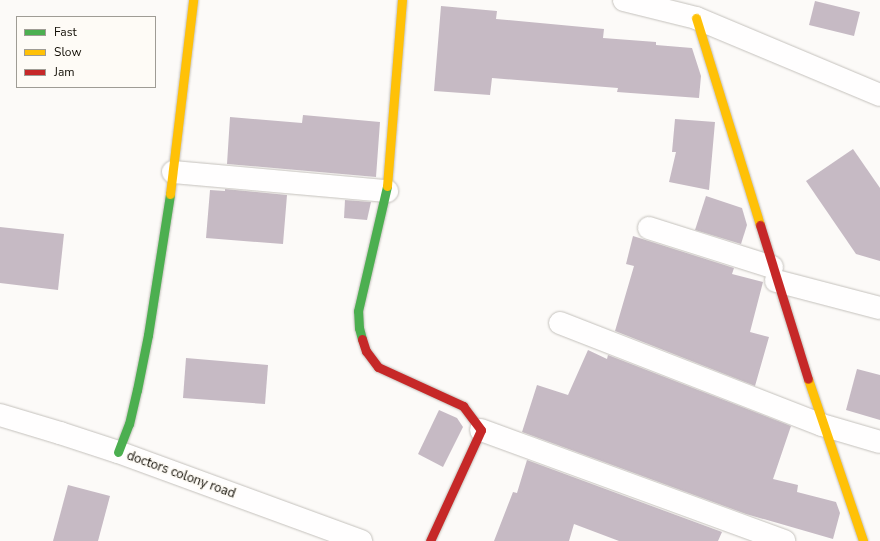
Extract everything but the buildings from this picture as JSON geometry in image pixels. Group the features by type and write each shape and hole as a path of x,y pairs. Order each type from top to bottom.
{"street":[{"path":"118,452 129,424 148,335 173,172 193,0"},
{"path":"402,0 387,191 358,311 359,328 366,351 378,367 463,406 481,430 784,541"},
{"path":"624,0 696,18 880,95"},
{"path":"696,18 822,425 863,541"},
{"path":"173,172 387,191"},
{"path":"649,228 774,274 880,308"},
{"path":"560,323 822,425 880,442"},
{"name":"doctors colony road","path":"0,415 118,452 361,541"},
{"path":"430,541 481,430"}],"traffic: fast":[{"path":"362,339 359,328 358,311 387,186"},
{"path":"118,452 129,424 137,390 148,335 170,194"}],"traffic: slow":[{"path":"170,194 193,0"},
{"path":"387,186 402,0"},
{"path":"696,18 760,225"},
{"path":"808,379 863,541"}],"traffic: jam":[{"path":"760,225 808,379"},
{"path":"362,339 366,351 378,367 463,406 481,430 430,541"}]}
